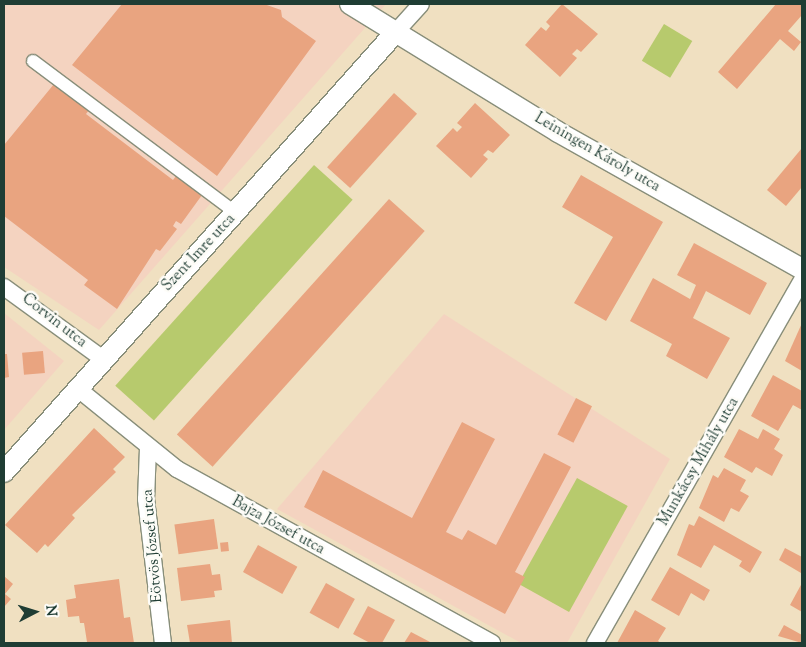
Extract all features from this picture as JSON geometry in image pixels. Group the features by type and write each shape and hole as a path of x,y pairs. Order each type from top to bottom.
{"street":[{"name":"Leiningen Károly utca","path":"350,4 394,34 802,269"},
{"path":"394,34 421,4"},
{"name":"Szent Imre utca","path":"4,472 394,34"},
{"path":"33,61 236,213"},
{"name":"Munkácsy Mihály utca","path":"595,643 802,280"},
{"name":"Corvin utca","path":"4,287 103,359"},
{"name":"Bajza József utca","path":"77,388 148,448 196,481 492,643"},
{"name":"Eötvös József utca","path":"148,448 146,499 163,643"}],"shaded area":[{"path":"4,4 386,4 99,330 4,267"},
{"path":"4,313 64,361 4,430"},
{"path":"444,314 670,459 567,643 521,643 277,509"}],"green space":[{"path":"664,24 692,41 670,78 642,61"},
{"path":"314,165 353,200 154,421 115,386"},
{"path":"577,478 628,506 569,612 518,584"}],"building":[{"path":"122,4 264,4 281,10 282,17 316,41 217,176 72,65"},
{"path":"562,4 598,34 581,52 577,49 572,54 577,58 560,77 525,45 541,27 546,31 550,26 546,22"},
{"path":"776,4 802,4 802,15 788,31 801,42 794,51 780,39 737,89 718,72"},
{"path":"54,84 89,110 86,114 173,180 176,176 202,195 181,224 176,221 173,226 177,229 160,251 156,249 117,309 84,285 88,280 4,216 4,145"},
{"path":"394,93 417,114 350,188 327,167"},
{"path":"475,103 510,135 493,153 488,150 483,155 488,159 471,178 436,146 453,128 457,132 462,127 457,123"},
{"path":"802,148 802,187 786,206 767,190"},
{"path":"581,175 663,222 606,321 574,303 613,237 562,207"},
{"path":"389,199 425,231 213,467 177,435"},
{"path":"694,243 767,283 750,315 706,291 693,318 730,338 707,379 666,356 672,344 630,321 653,278 690,299 696,285 677,275"},
{"path":"802,323 802,371 785,361"},
{"path":"43,351 45,373 24,375 22,353"},
{"path":"4,354 7,354 9,377 4,378"},
{"path":"773,375 802,391 802,410 793,405 778,431 751,416"},
{"path":"576,398 592,406 573,443 557,435"},
{"path":"462,422 495,439 446,532 462,540 468,530 496,545 544,453 571,467 515,572 525,577 505,614 304,507 323,470 412,518"},
{"path":"94,428 125,457 113,469 116,472 72,515 75,518 48,547 45,544 37,553 5,525"},
{"path":"739,429 758,439 763,429 780,439 774,449 783,455 772,476 756,467 752,473 724,457"},
{"path":"724,468 746,480 740,491 749,496 739,512 731,508 724,522 699,508 713,475 718,478"},
{"path":"699,516 762,552 750,573 739,566 742,561 714,545 701,568 677,555 689,524 694,526"},
{"path":"214,519 218,549 179,554 174,525"},
{"path":"228,542 229,551 221,552 220,543"},
{"path":"258,545 297,567 282,594 243,572"},
{"path":"785,548 802,557 801,573 779,560"},
{"path":"210,564 212,575 220,574 222,590 214,591 215,597 181,601 177,568"},
{"path":"670,567 710,590 704,601 691,593 679,616 651,600"},
{"path":"4,576 13,584 5,594 11,599 4,607"},
{"path":"119,579 124,618 130,617 134,643 87,642 84,623 80,623 79,616 68,617 66,600 76,598 74,585"},
{"path":"326,583 355,599 338,629 310,613"},
{"path":"802,583 802,612 790,605"},
{"path":"368,606 395,620 382,643 370,643 353,634"},
{"path":"635,610 666,628 658,641 661,643 617,643"},
{"path":"230,620 232,643 190,643 187,625"},
{"path":"784,625 802,635 802,643 778,636"},
{"path":"411,632 432,643 404,643"}]}
